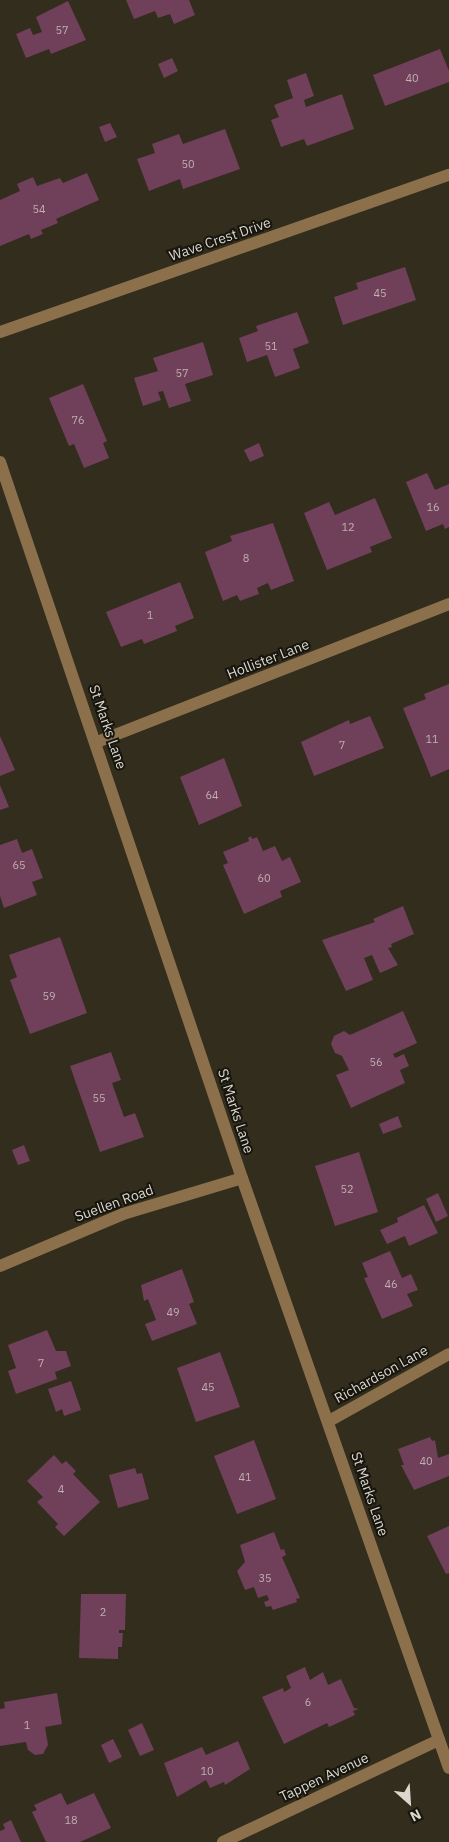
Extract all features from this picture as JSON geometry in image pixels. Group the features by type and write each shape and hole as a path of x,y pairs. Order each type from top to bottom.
{"street":[{"name":"Wave Crest Drive","path":"0,332 449,175"},
{"name":"St Marks Lane","path":"1,469 97,742 242,1178 449,1768"},
{"name":"Hollister Lane","path":"97,742 449,604"},
{"name":"Suellen Road","path":"0,1266 123,1214 242,1178"},
{"name":"Richardson Lane","path":"328,1421 449,1354"},
{"name":"Tappen Avenue","path":"223,1842 439,1740"}],"building":[{"path":"126,0 189,0 195,15 174,24 170,14 158,18 155,11 134,19"},
{"path":"68,1 86,40 51,54 49,49 26,58 16,34 30,28 33,35 42,32 36,17"},
{"path":"440,49 449,71 449,82 385,106 373,75"},
{"path":"172,58 178,71 164,78 158,64"},
{"path":"306,73 314,96 304,100 306,107 342,94 354,129 307,146 304,139 281,147 271,120 279,117 274,105 293,98 287,80"},
{"path":"110,123 117,137 105,142 99,127"},
{"path":"225,129 240,169 183,189 180,179 149,191 137,159 155,153 152,144 179,134 183,144"},
{"path":"87,173 99,200 56,219 58,223 41,230 43,234 31,239 29,234 0,246 0,200 20,191 17,184 33,177 37,186 60,178 63,183"},
{"path":"405,267 416,300 343,325 334,297 358,289 356,283"},
{"path":"297,312 309,343 293,349 300,368 275,377 267,355 247,362 239,338 258,331 256,326"},
{"path":"203,342 213,375 185,384 191,401 169,408 163,391 158,392 161,400 143,406 134,378 158,371 153,358"},
{"path":"83,384 107,441 103,443 109,458 84,468 74,444 69,446 49,398"},
{"path":"259,443 264,456 250,462 244,450"},
{"path":"427,473 435,490 449,484 449,527 445,529 443,524 426,531 406,482"},
{"path":"375,498 392,538 370,547 372,552 327,570 304,513 329,502 335,515"},
{"path":"273,523 294,581 271,590 268,583 257,588 259,594 240,601 237,595 223,601 205,552 232,541 230,536"},
{"path":"180,582 194,618 175,626 177,631 144,644 142,639 121,647 106,612"},
{"path":"449,684 449,769 431,777 403,708 426,699 424,694"},
{"path":"370,716 384,748 314,776 301,742 349,720 350,724"},
{"path":"0,736 15,770 0,776"},
{"path":"224,758 242,806 199,825 180,777"},
{"path":"0,785 9,807 0,810"},
{"path":"251,836 252,839 257,837 263,851 275,846 282,861 290,857 301,882 280,891 282,897 244,914 223,865 228,863 223,852 249,841 248,838"},
{"path":"17,839 22,853 32,849 43,878 32,882 37,895 4,908 0,896 0,845"},
{"path":"403,906 414,934 391,944 392,947 388,948 398,965 380,973 372,955 364,958 373,980 346,991 322,940 375,922 373,919"},
{"path":"60,937 87,1013 30,1034 10,980 17,977 9,955"},
{"path":"403,1011 417,1043 393,1054 395,1058 404,1054 409,1066 400,1070 405,1083 351,1108 336,1075 349,1070 342,1056 335,1053 331,1044 334,1036 344,1031 350,1035"},
{"path":"111,1052 121,1080 112,1083 124,1117 135,1113 144,1137 100,1152 70,1066"},
{"path":"398,1116 402,1127 383,1134 379,1124"},
{"path":"24,1145 30,1161 18,1165 12,1150"},
{"path":"359,1152 378,1212 335,1226 315,1166"},
{"path":"438,1193 448,1216 436,1222 426,1199"},
{"path":"424,1205 438,1233 409,1246 405,1236 387,1244 380,1230 398,1222 397,1218"},
{"path":"390,1251 402,1278 411,1274 418,1290 407,1294 413,1306 382,1319 364,1278 368,1277 362,1263"},
{"path":"182,1269 194,1302 189,1304 197,1324 152,1341 145,1324 156,1320 148,1299 144,1301 141,1285"},
{"path":"47,1330 56,1351 66,1351 71,1366 55,1372 57,1379 16,1394 8,1371 16,1368 8,1345"},
{"path":"220,1352 240,1407 196,1422 177,1368"},
{"path":"71,1381 81,1410 64,1416 62,1409 56,1412 48,1389"},
{"path":"430,1437 432,1441 435,1440 438,1458 449,1454 449,1476 414,1490 401,1465 404,1465 398,1449"},
{"path":"254,1440 276,1499 237,1514 214,1456"},
{"path":"54,1455 62,1464 66,1461 76,1471 73,1474 100,1502 64,1536 55,1527 58,1524 37,1502 43,1497 27,1481"},
{"path":"135,1468 137,1474 142,1473 149,1499 118,1508 109,1475"},
{"path":"449,1526 449,1573 446,1574 427,1536"},
{"path":"274,1532 281,1550 284,1549 286,1555 282,1557 300,1598 296,1599 297,1602 273,1610 271,1606 266,1607 264,1602 269,1600 267,1595 258,1598 254,1587 245,1590 237,1571 245,1562 240,1545"},
{"path":"81,1594 126,1594 125,1630 119,1630 119,1633 123,1633 122,1647 118,1647 118,1659 79,1658"},
{"path":"305,1667 310,1680 323,1672 328,1685 341,1679 354,1708 359,1709 353,1711 355,1715 329,1727 327,1723 284,1744 262,1697 283,1688 284,1692 291,1688 286,1676"},
{"path":"57,1693 62,1724 45,1727 48,1745 43,1754 35,1755 28,1750 26,1742 0,1746 0,1709 5,1708 4,1702"},
{"path":"142,1723 154,1750 140,1756 128,1730"},
{"path":"113,1739 122,1757 109,1763 101,1745"},
{"path":"238,1741 250,1769 225,1785 224,1782 210,1788 206,1780 177,1797 164,1763 202,1747 206,1755"},
{"path":"61,1793 67,1805 94,1793 111,1828 80,1842 46,1842 32,1812 37,1810 34,1805"},
{"path":"11,1820 21,1842 0,1842 0,1831 5,1829 3,1824"}]}
